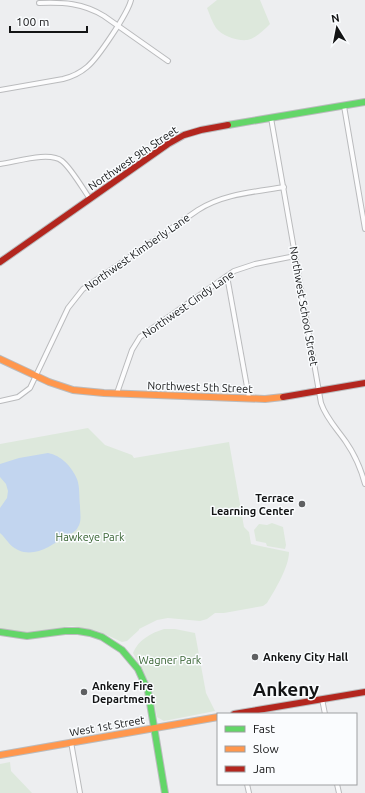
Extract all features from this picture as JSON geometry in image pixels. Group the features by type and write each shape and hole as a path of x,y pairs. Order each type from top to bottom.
{"street":[{"path":"0,90 62,80 76,75 88,67 127,12 131,0"},
{"path":"39,3 63,2 81,5 96,11 168,61"},
{"name":"Northwest 9th Street","path":"0,262 168,144 184,135 201,130 365,102"},
{"path":"344,106 365,229"},
{"name":"Northwest School Street","path":"271,118 323,410 347,444 356,460 365,484"},
{"path":"0,164 45,157 56,158 66,166 90,199"},
{"name":"Northwest Kimberly Lane","path":"0,402 14,399 22,395 30,388 68,308 83,290 212,201 284,187"},
{"name":"Northwest Cindy Lane","path":"118,394 132,350 140,336 241,268 295,256"},
{"path":"227,276 249,398"},
{"name":"Northwest 5th Street","path":"0,359 60,387 73,390 118,394 265,399 286,397 365,383"},
{"path":"0,632 28,636 61,631 76,631 91,634 110,642 125,653 133,661 142,675 147,690 165,793"},
{"path":"241,713 365,692"},
{"path":"322,699 325,713"},
{"name":"West 1st Street","path":"0,755 217,717"},
{"path":"71,742 80,793"}],"green space":[{"path":"217,0 260,0 270,24 259,34 247,40 239,40 226,36 216,28 207,8"},
{"name":"Hawkeye Park","path":"88,428 105,445 132,455 134,458 229,442 244,527 249,532 251,544 289,552 284,571 267,603 263,606 224,613 215,613 207,619 200,621 168,618 157,620 139,629 127,641 122,642 98,631 72,626 26,632 0,629 0,444"},
{"path":"272,523 283,527 286,545 285,549 267,546 266,543 256,541 254,530 259,524 267,525"},
{"name":"Wagner Park","path":"164,629 175,629 195,633 206,693 215,711 164,721 157,717 152,691 133,653 138,644 154,633"},
{"path":"10,762 11,771 32,793 0,793 0,764"}],"water":[{"path":"48,453 57,456 66,462 77,479 79,485 80,522 74,532 49,546 37,551 24,552 12,546 0,533 0,508 7,498 8,491 6,484 0,477 0,464 19,458"}],"traffic: fast":[{"path":"228,125 365,102"},
{"path":"0,632 27,636 65,631 78,631 102,637 122,650 138,669 148,691 165,793"}],"traffic: slow":[{"path":"0,359 49,382 73,390 104,393 265,399 283,397"},
{"path":"0,755 217,717"}],"traffic: jam":[{"path":"0,262 168,144 184,135 228,125"},
{"path":"283,397 365,383"},
{"path":"240,713 365,692"}],"place":[{"name":"Terrace Learning Center","path":"302,504"},
{"name":"Ankeny City Hall","path":"255,657"},
{"name":"Ankeny Fire Department","path":"84,692"}],"district":[{"name":"Ankeny","path":"286,689"}]}
